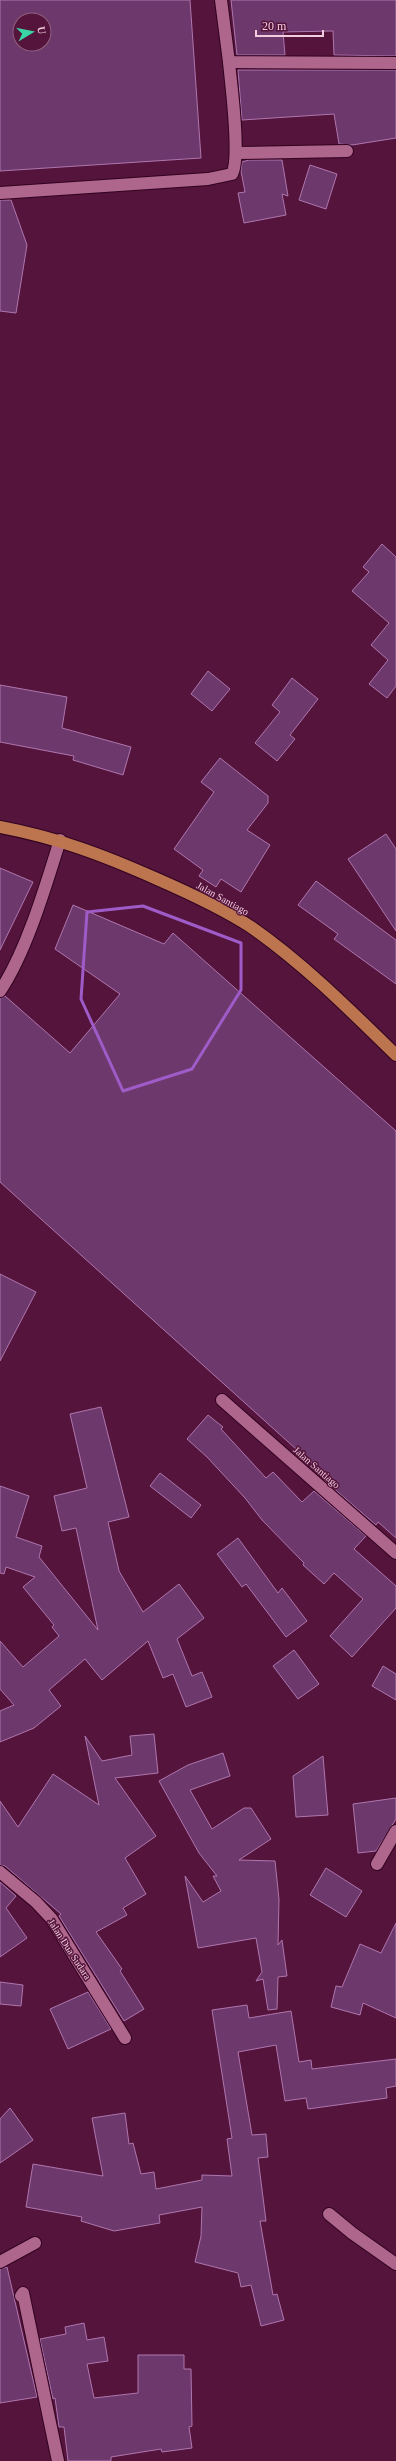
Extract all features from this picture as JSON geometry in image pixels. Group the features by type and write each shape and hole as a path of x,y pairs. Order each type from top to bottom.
{"highway":[{"name":"Jalan Santiago","path":"0,827 60,840 99,853 188,892 250,927 309,972 396,1055"}],"street":[{"path":"0,193 208,179 232,174 235,169 236,153 229,62 221,0"},
{"path":"229,62 396,63"},
{"path":"236,153 347,151"},
{"path":"0,991 6,982 31,927 60,840"},
{"name":"Jalan Santiago","path":"222,1400 396,1553"},
{"path":"377,1864 396,1830"},
{"name":"Jalan Dua Sudara","path":"0,1872 36,1902 51,1918 66,1939 125,2038"},
{"path":"329,2214 352,2234 396,2264"},
{"path":"0,2262 35,2243"},
{"path":"21,2296 23,2293 58,2461"}],"highlighted area":[{"path":"143,906 241,943 241,990 192,1069 123,1091 81,999 87,912"}],"building":[{"path":"0,0 190,0 201,158 0,171"},
{"path":"231,0 396,0 396,56 334,55 333,31 283,32 285,55 237,55"},
{"path":"238,70 396,70 396,138 352,145 339,144 334,114 242,120"},
{"path":"249,160 282,160 288,196 282,194 286,215 244,223 238,193 245,192 241,171 242,162"},
{"path":"310,165 337,174 326,209 299,200"},
{"path":"0,200 11,200 27,245 16,313 0,311"},
{"path":"382,544 396,557 396,686 387,698 369,684 388,660 371,645 389,623 352,591 369,572 363,567"},
{"path":"208,671 230,689 212,711 191,694"},
{"path":"292,678 318,699 290,735 295,739 277,761 255,743 280,712 272,705"},
{"path":"0,685 67,697 62,728 131,747 123,775 73,760 74,756 0,742"},
{"path":"220,758 268,796 268,803 247,830 270,845 241,892 221,879 216,887 199,876 203,870 174,849 214,792 201,782"},
{"path":"386,834 396,849 396,931 348,859"},
{"path":"0,868 33,882 0,950"},
{"path":"316,881 396,940 396,984 334,939 338,934 298,905"},
{"path":"73,905 164,944 173,933 396,1131 396,1538 378,1522 376,1525 324,1480 327,1477 0,1182 0,998 5,996 70,1053 120,994 55,949"},
{"path":"0,1274 36,1292 0,1361"},
{"path":"101,1407 129,1517 108,1522 119,1571 143,1612 179,1584 204,1618 177,1639 192,1676 202,1672 212,1697 186,1707 173,1674 163,1678 148,1641 102,1680 85,1659 49,1690 61,1706 34,1728 0,1742 0,1711 14,1705 0,1689 0,1641 23,1667 59,1636 52,1627 54,1625 23,1587 35,1577 6,1567 4,1574 0,1573 0,1486 29,1496 16,1537 42,1546 39,1557 98,1630 76,1528 62,1531 54,1496 87,1488 70,1414"},
{"path":"208,1415 223,1427 221,1429 266,1478 273,1472 302,1502 314,1491 366,1536 354,1549 396,1586 396,1608 352,1657 330,1636 363,1599 334,1573 324,1584 303,1565 304,1563 262,1520 245,1498 207,1457 187,1439"},
{"path":"160,1473 201,1505 191,1518 150,1486"},
{"path":"238,1538 278,1593 282,1588 307,1621 286,1637 246,1584 242,1587 217,1554"},
{"path":"294,1650 319,1684 298,1699 273,1666"},
{"path":"383,1666 396,1674 396,1700 372,1686"},
{"path":"154,1734 158,1773 115,1778 156,1836 125,1858 146,1894 123,1908 127,1915 96,1932 122,1969 120,1971 144,2009 124,2021 59,1916 61,1914 5,1866 0,1865 0,1801 18,1827 53,1774 99,1805 85,1736 102,1761 132,1755 130,1736"},
{"path":"223,1753 230,1776 190,1790 212,1829 244,1808 251,1808 271,1839 239,1860 275,1861 279,1899 278,1945 282,1940 287,1976 278,1977 277,2009 268,2010 263,1979 256,1981 262,1972 256,1938 198,1948 185,1876 203,1902 221,1891 213,1876 217,1876 199,1853 159,1781 188,1765"},
{"path":"323,1756 328,1815 296,1817 293,1776"},
{"path":"396,1798 396,1819 376,1851 358,1853 353,1804"},
{"path":"326,1868 362,1891 346,1917 310,1895"},
{"path":"0,1882 16,1896 6,1908 27,1938 0,1957"},
{"path":"396,1923 396,2018 363,2003 360,2015 331,2007 336,1986 342,1987 360,1944 381,1953"},
{"path":"0,1982 23,1985 21,2006 0,2004"},
{"path":"88,1992 111,2029 68,2049 50,2009"},
{"path":"247,2005 249,2018 291,2011 299,2062 311,2060 312,2069 396,2059 396,2086 386,2088 387,2098 308,2109 306,2098 285,2101 276,2045 238,2052 252,2135 266,2134 268,2157 258,2158 266,2221 260,2221 273,2295 277,2294 284,2320 261,2326 251,2285 241,2287 238,2273 195,2262 201,2236 202,2207 159,2215 160,2223 114,2231 81,2221 82,2217 26,2207 33,2164 103,2176 92,2118 125,2113 129,2144 133,2143 141,2174 154,2172 156,2189 202,2180 202,2175 232,2176 227,2139 232,2138 212,2010"},
{"path":"10,2108 33,2140 0,2163 0,2119"},
{"path":"7,2267 37,2397 0,2403 0,2269"},
{"path":"84,2323 87,2340 104,2337 108,2361 87,2364 94,2398 138,2393 138,2355 184,2355 184,2369 191,2369 192,2426 189,2427 192,2448 162,2452 161,2449 111,2457 111,2461 68,2461 64,2427 59,2427 55,2398 53,2399 40,2339 66,2334 65,2327"}]}
